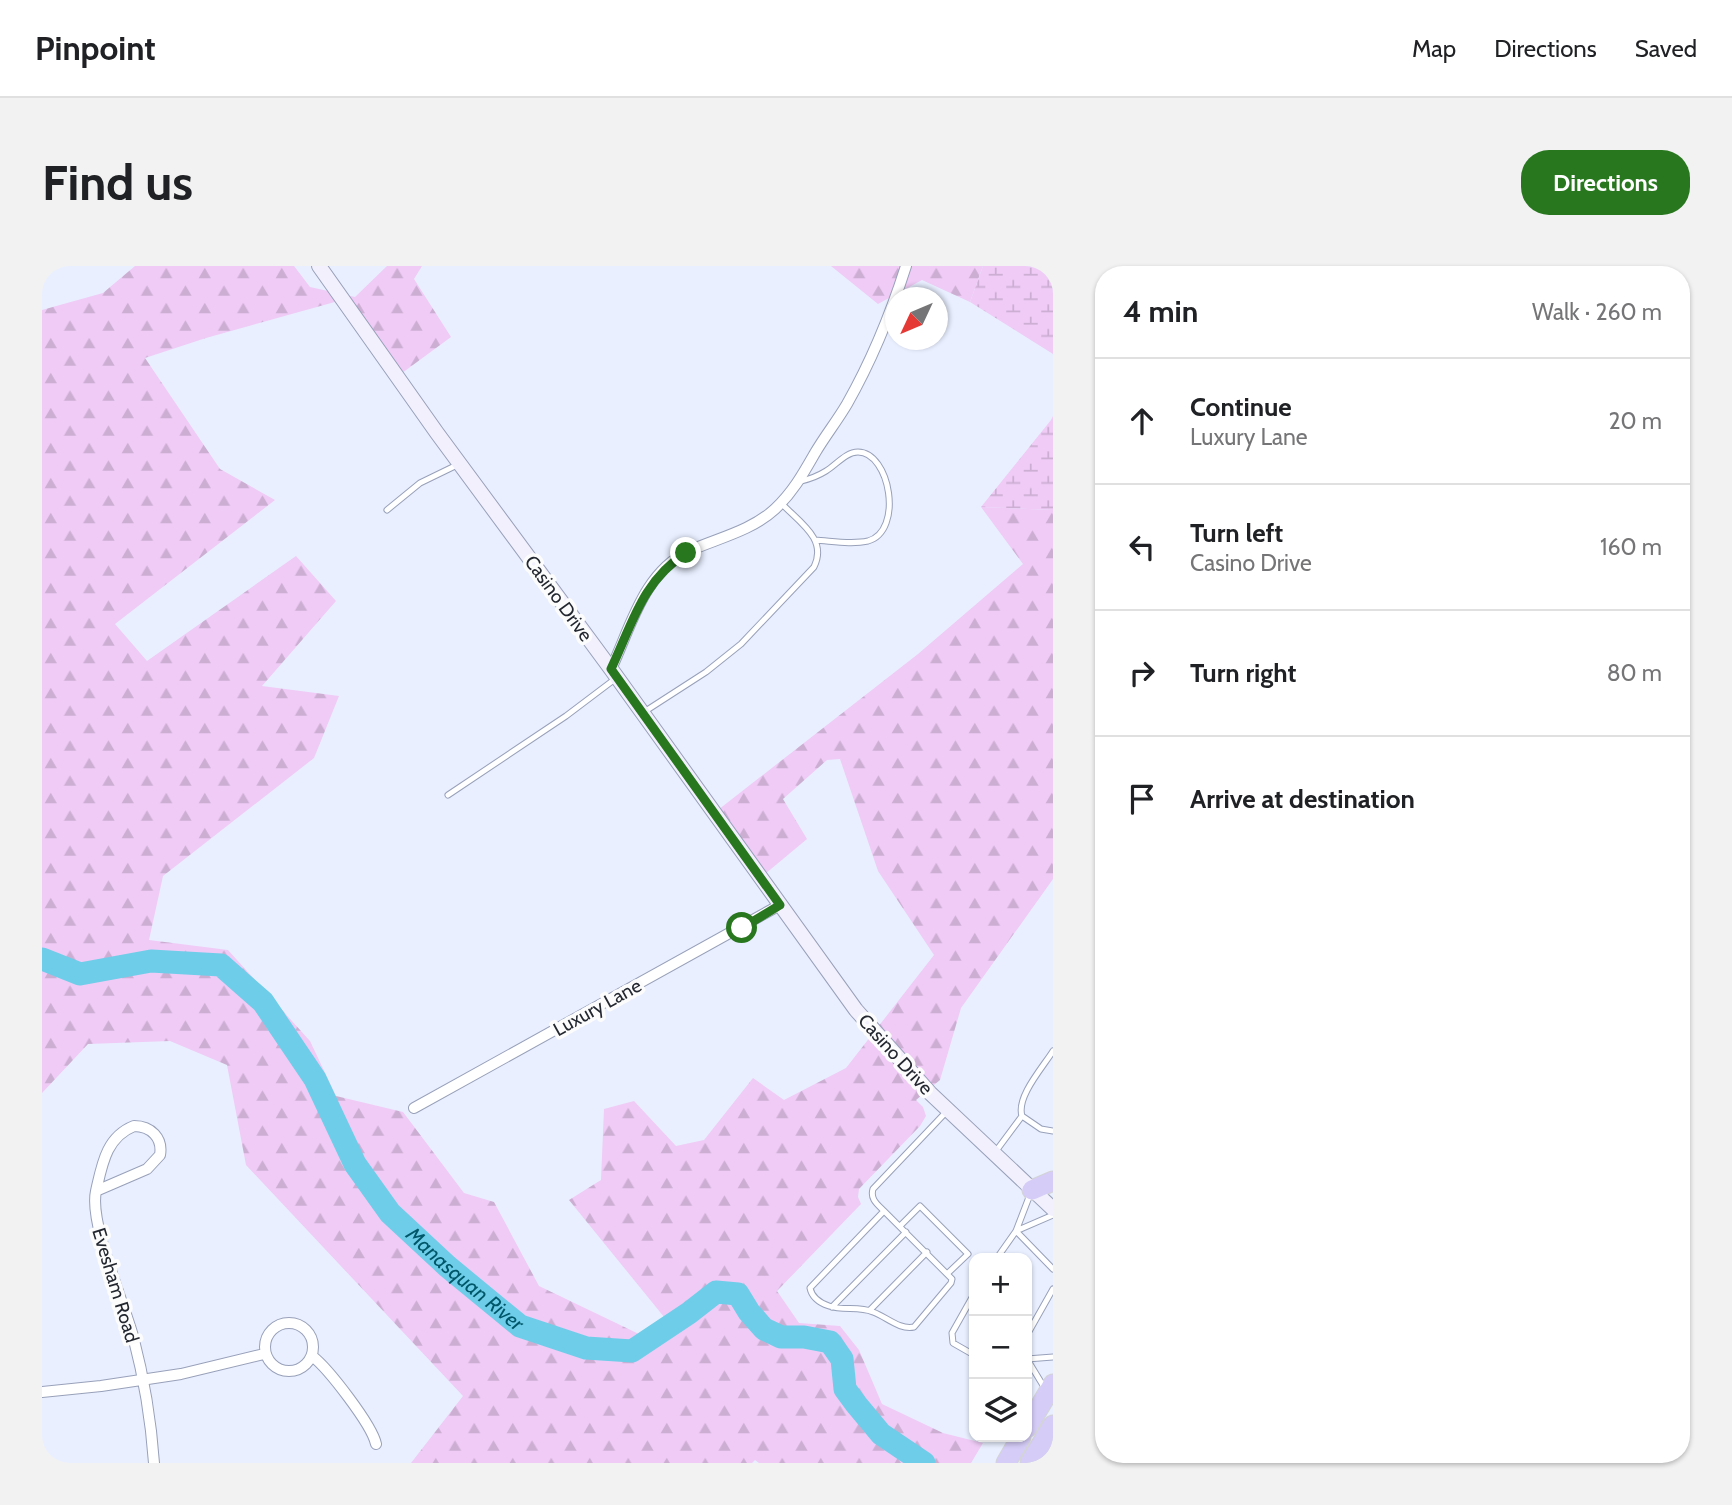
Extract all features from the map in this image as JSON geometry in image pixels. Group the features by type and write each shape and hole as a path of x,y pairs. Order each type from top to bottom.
{"highway":[{"path":"1032,1189 1053,1181"},
{"path":"1032,1420 1050,1389"},
{"path":"1033,1457 1053,1425"}],"street":[{"name":"Casino Drive","path":"319,266 856,1010 948,1111 1053,1209"},
{"path":"614,673 643,595 652,583 675,560 709,543 730,537 766,516 801,481 872,356 906,266"},
{"name":"Luxury Lane","path":"414,1108 780,905"},
{"name":"Evesham Road","path":"96,1191 147,1169 155,1162 161,1147 152,1130 144,1126 134,1126 120,1133 109,1144 96,1191 95,1217 133,1337 151,1415 154,1463"},
{"path":"312,1356 304,1366 291,1371 275,1367 264,1354 266,1340 270,1332 283,1324 300,1326 309,1335 312,1356 323,1364 350,1401 374,1436 376,1444"},
{"path":"42,1392 181,1374 264,1354"}],"lane":[{"path":"801,481 825,472 854,452 873,457 886,481 891,512 884,530 871,540 851,543 815,540"},
{"path":"387,510 420,483 460,464"},
{"path":"642,713 706,672 741,644 814,567 820,556 815,540 781,503"},
{"path":"448,795 566,716 614,673"},
{"path":"1053,1051 1022,1099 1020,1109 1023,1116 1041,1129 1053,1131"},
{"path":"884,1211 810,1288 811,1293 832,1307 870,1310 900,1326 914,1327 952,1279 871,1195 873,1189 948,1111"},
{"path":"994,1154 1023,1116"},
{"path":"1000,1253 1016,1231 1032,1189"},
{"path":"900,1226 920,1206 968,1254 948,1273"},
{"path":"1016,1231 1053,1215"},
{"path":"1016,1231 1053,1269"},
{"path":"832,1307 906,1232"},
{"path":"870,1310 927,1252"},
{"path":"1032,1326 1053,1289"},
{"path":"969,1303 952,1334 953,1343 969,1353"},
{"path":"1032,1359 1053,1357"},
{"path":"1032,1366 1050,1389"}],"green space":[{"path":"135,266 294,266 310,287 355,297 387,266 422,266 414,279 451,337 398,376 342,300 145,358 220,469 275,500 115,624 147,661 296,556 336,601 262,686 339,696 314,758 163,876 149,940 228,950 310,1041 336,1096 403,1112 464,1193 494,1202 539,1286 641,1335 673,1328 569,1200 601,1180 604,1109 634,1101 676,1146 704,1140 753,1078 784,1100 846,1068 934,955 878,871 840,759 827,760 783,799 807,839 765,874 718,810 918,654 1023,564 981,507 1053,510 1053,879 961,1008 940,1080 916,1100 923,1107 926,1116 920,1126 859,1189 861,1204 777,1291 799,1323 840,1326 859,1350 882,1404 943,1433 969,1440 969,1442 983,1443 971,1463 759,1463 755,1460 752,1463 411,1463 463,1396 246,1165 227,1065 170,1041 88,1044 42,1093 42,310 103,293"},
{"path":"831,266 983,266 970,302 948,292 948,287 937,287 922,280 909,287 885,287 885,300 878,304"},
{"path":"983,266 1053,266 1053,354 970,302"},
{"path":"1053,416 1053,510 981,507 1051,420"}],"waterway":[{"name":"Manasquan River","path":"42,959 80,974 151,961 221,965 263,1002 315,1079 355,1164 390,1213 447,1266 520,1326 586,1348 632,1351 716,1292 738,1294 764,1329 781,1337 804,1337 830,1342 842,1359 845,1389 856,1404 881,1434 924,1463"}],"route":[{"path":"686,553 675,560 643,595 611,669 780,905 742,928"}]}
